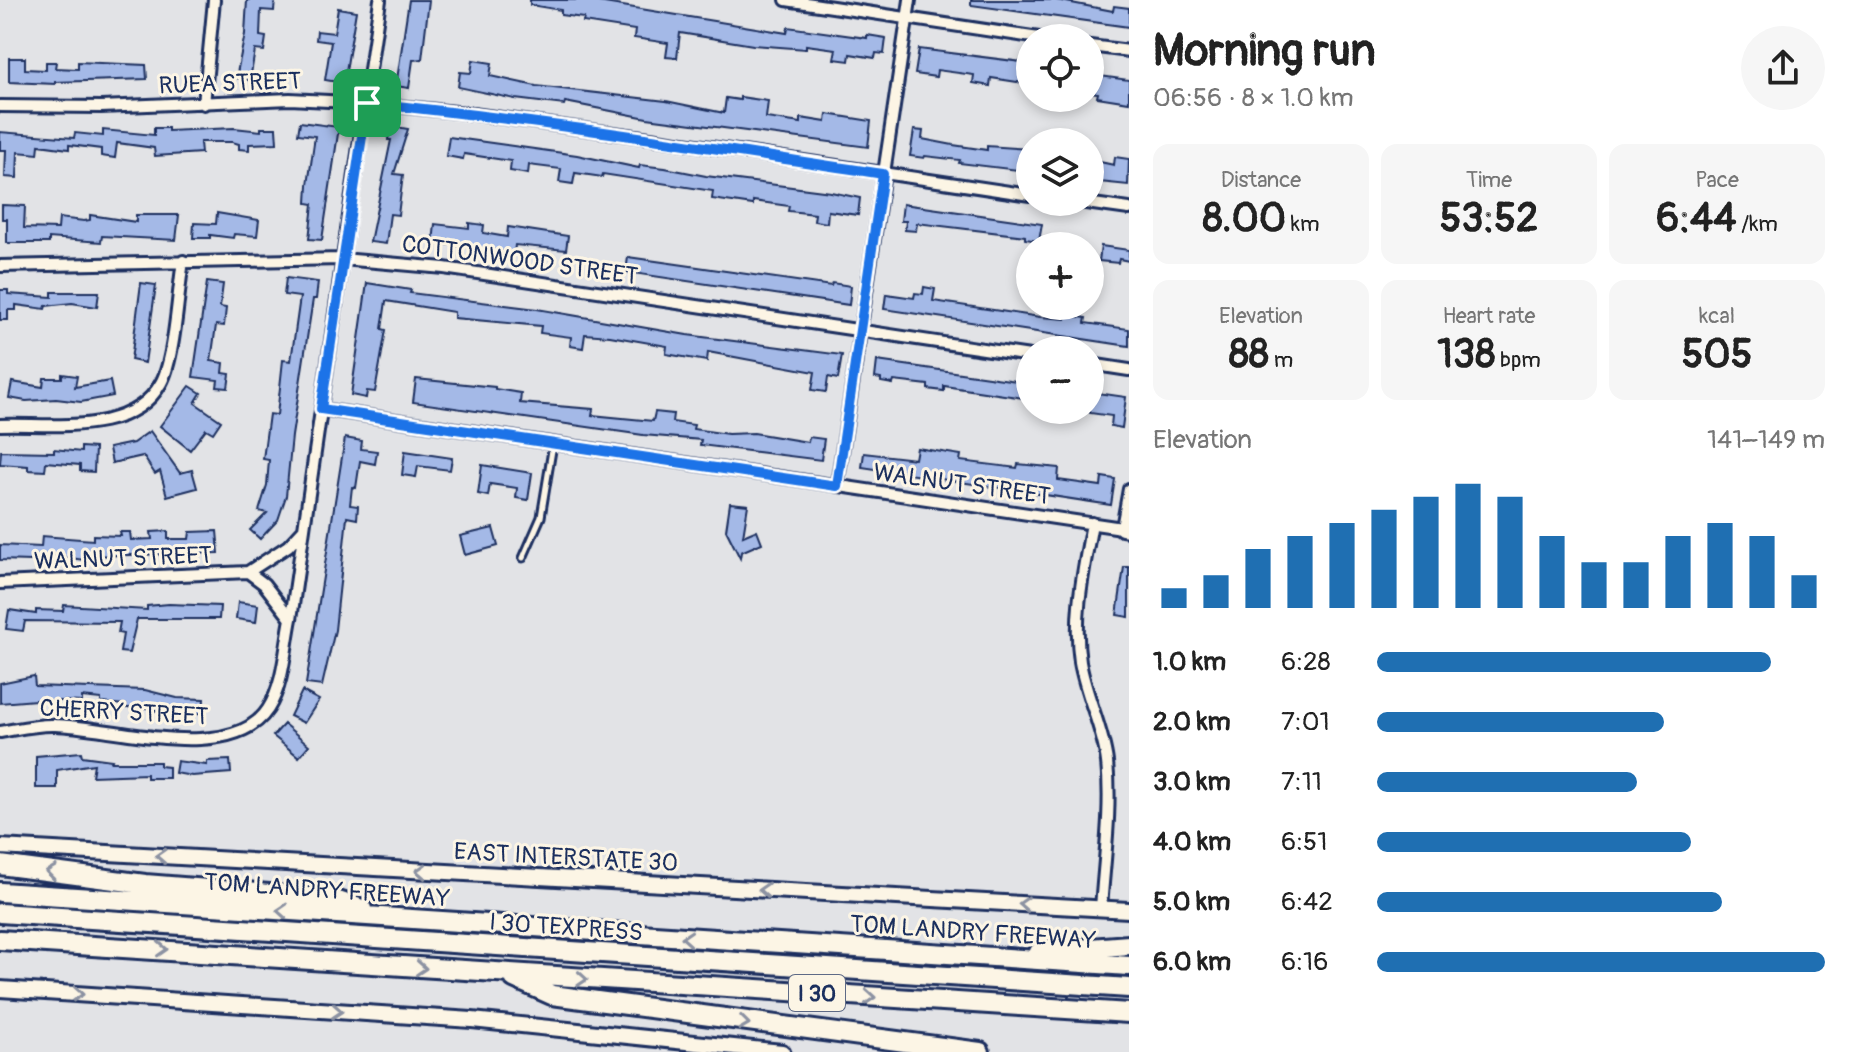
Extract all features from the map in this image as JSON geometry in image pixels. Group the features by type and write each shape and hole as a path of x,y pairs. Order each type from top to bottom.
{"highway":[{"path":"0,865 145,884 332,899 388,917"},
{"name":"TOM LANDRY FREEWAY","path":"0,892 1129,966"},
{"name":"I 30 TEXPRESS","path":"0,913 1129,988"},
{"name":"I 30","path":"0,940 1129,1013"},
{"path":"989,958 1129,945"},
{"path":"504,974 552,995 980,1052"}],"main road":[{"name":"EAST INTERSTATE 30","path":"0,847 1129,910"},
{"path":"0,989 472,1020 782,1052"}],"street":[{"path":"204,104 214,0"},
{"path":"291,619 380,0"},
{"path":"786,0 1016,35"},
{"path":"837,486 910,0"},
{"path":"1104,48 1129,51"},
{"name":"RUEA STREET","path":"0,106 204,104 290,99 367,103 635,136 1016,193"},
{"path":"1104,206 1129,209"},
{"name":"COTTONWOOD STREET","path":"0,266 342,259 444,268 1016,354"},
{"path":"0,425 102,422 138,408 161,383 167,365 183,261"},
{"path":"1104,366 1129,370"},
{"name":"WALNUT STREET","path":"321,409 1126,528"},
{"path":"1126,528 1129,489"},
{"path":"1092,523 1079,599 1078,631 1085,686 1101,732 1107,763 1108,802 1101,909"},
{"name":"WALNUT STREET","path":"0,583 248,572 288,546 303,529"},
{"name":"WALNUT STREET","path":"248,572 264,584 291,619"},
{"name":"CHERRY STREET","path":"0,732 51,724 199,739 246,730 269,708 278,687 291,619"}],"lane":[{"path":"523,558 541,517 554,443"}],"building":[{"path":"247,0 275,0 274,11 261,10 260,36 266,37 264,51 255,50 250,80 236,78 245,34"},
{"path":"409,0 429,0 422,59 413,60 409,88 396,86"},
{"path":"530,0 586,0 787,33 788,27 867,38 867,35 886,38 884,54 876,53 875,58 850,54 849,61 834,59 836,49 806,45 806,49 753,45 680,33 677,58 666,57 668,43 634,38 635,30 583,22 584,18 561,15 561,10 530,5"},
{"path":"971,0 1056,0 1113,11 1114,6 1129,8 1129,27 971,5"},
{"path":"338,8 356,11 344,83 325,80 331,42 316,40 317,31 334,33"},
{"path":"919,49 1016,61 1016,82 991,78 990,86 973,83 974,75 937,70 936,77 915,74"},
{"path":"9,58 25,58 25,69 46,70 46,62 56,62 55,68 78,69 78,62 146,65 147,79 55,84 9,82"},
{"path":"473,60 492,63 490,76 536,86 666,101 724,113 726,98 740,100 740,97 768,101 766,118 801,123 801,118 826,122 827,114 871,121 868,147 647,118 565,102 564,105 515,99 458,87 460,72 471,73"},
{"path":"1104,77 1129,80 1129,102 1104,98"},
{"path":"300,122 339,127 322,240 309,239 313,204 307,203 308,185 315,136 298,134"},
{"path":"390,126 408,129 394,174 403,175 398,215 390,214 386,244 370,242 391,140 388,140"},
{"path":"154,128 168,128 168,131 234,128 261,131 261,128 276,128 277,143 249,144 249,150 239,149 239,144 232,142 200,142 201,153 155,156 154,148 117,143 115,158 101,156 101,149 39,145 38,154 18,152 17,178 5,177 6,150 0,150 0,132 74,138 75,133 103,136 103,130 154,135"},
{"path":"914,130 923,131 922,139 953,145 987,150 987,146 1016,148 1016,170 959,163 960,160 910,156"},
{"path":"449,137 577,155 639,168 640,165 665,168 831,192 860,198 858,215 828,211 827,223 814,221 815,214 788,211 789,206 712,199 713,191 603,174 602,177 575,173 573,184 559,182 561,169 529,165 528,174 510,171 511,161 464,154 463,159 446,156"},
{"path":"1115,157 1129,159 1128,185 1104,182 1104,163 1114,165"},
{"path":"903,204 1042,224 1041,232 1016,232 1016,235 917,223 916,231 905,230 906,221 901,221"},
{"path":"2,205 25,206 24,228 58,229 59,218 84,221 90,220 90,215 136,222 136,215 179,215 176,240 102,236 101,242 49,238 49,243 7,243 7,219 2,219"},
{"path":"217,213 259,220 257,236 234,234 233,238 210,235 210,238 193,238 194,223 216,224"},
{"path":"469,223 484,225 483,233 507,237 508,227 568,236 566,250 515,245 514,253 433,243 435,224 469,228"},
{"path":"1104,246 1129,250 1129,261 1119,259 1118,263 1104,262"},
{"path":"628,257 831,286 832,283 851,286 849,305 626,272"},
{"path":"286,278 318,282 292,436 286,496 278,520 260,539 250,530 267,513 259,511 267,485 269,460 263,459 269,414 277,415 283,360 291,361 300,297 284,295"},
{"path":"207,282 223,284 220,307 226,308 224,326 216,325 211,361 224,363 223,373 230,374 228,388 217,387 218,380 193,377"},
{"path":"141,283 156,285 145,363 131,360"},
{"path":"367,283 411,290 410,293 537,309 687,335 842,355 838,379 828,377 826,392 812,390 815,372 708,352 707,361 666,354 667,346 610,336 585,334 583,348 570,346 571,337 540,333 541,326 454,318 454,312 386,301 382,329 386,330 375,392 367,391 366,398 351,395"},
{"path":"924,287 935,289 933,301 1016,313 1016,320 1086,320 1085,323 1129,329 1129,346 1104,342 1104,336 1063,336 884,309 886,294 914,298 915,293 923,294"},
{"path":"0,290 8,290 8,294 52,297 52,292 99,292 97,307 72,303 46,306 45,309 16,305 16,310 8,310 8,320 0,320"},
{"path":"877,361 1016,381 1016,397 944,386 944,391 928,389 928,385 894,381 893,384 875,378"},
{"path":"62,374 77,376 75,387 110,381 113,396 81,402 9,398 12,382 43,387 44,378 62,378"},
{"path":"416,379 495,387 521,393 520,403 593,409 592,415 653,421 655,412 673,414 672,422 694,425 693,429 728,434 754,433 808,442 809,437 824,439 821,460 700,445 701,440 643,435 413,402"},
{"path":"190,386 201,393 195,403 221,421 213,433 206,429 190,450 160,426"},
{"path":"1104,394 1126,397 1122,428 1111,426 1112,416 1104,415"},
{"path":"150,431 180,473 192,470 197,488 167,496 160,471 155,474 143,456 112,463 109,448 133,443"},
{"path":"345,438 362,441 361,449 377,451 375,464 360,461 356,488 352,487 350,505 358,506 357,519 347,517 335,630 322,686 306,684"},
{"path":"81,447 95,448 94,472 80,471 80,465 46,462 45,471 0,464 1,451 54,452 54,449 81,452"},
{"path":"917,448 961,455 960,461 1017,468 1018,464 1059,468 1058,480 1101,486 1102,477 1115,479 1111,505 862,467 864,453 915,459"},
{"path":"405,451 452,458 450,470 418,466 416,477 402,475"},
{"path":"482,465 532,473 528,500 516,498 517,488 490,484 488,496 478,494"},
{"path":"730,503 748,505 743,536 757,530 762,543 741,552 740,558 726,530"},
{"path":"493,528 498,546 465,555 460,536"},
{"path":"168,531 168,539 189,539 190,532 217,531 219,553 85,556 84,560 55,556 55,559 31,558 30,561 0,560 0,545 41,547 42,536 93,540 93,535 121,536 120,532 130,532 131,540 152,539 151,532"},
{"path":"1124,567 1129,567 1129,617 1117,615"},
{"path":"238,602 258,605 256,622 236,619"},
{"path":"64,605 147,610 147,606 220,606 219,619 137,619 129,653 120,652 123,634 118,633 120,622 25,621 23,631 6,629 9,610 36,614 36,610 63,611"},
{"path":"34,676 35,686 145,690 177,698 204,699 203,713 175,714 155,711 156,708 126,708 126,705 101,703 101,699 82,697 82,702 36,700 0,703 0,683"},
{"path":"302,691 319,700 304,723 290,716"},
{"path":"284,724 309,745 299,757 273,736"},
{"path":"81,752 82,756 111,762 160,762 160,766 169,767 169,778 147,778 147,774 92,776 94,764 57,770 57,788 36,788 36,756"},
{"path":"230,760 231,773 192,776 175,773 177,761 207,765 207,761"}],"route":[{"path":"367,103 650,138 883,174 837,486 321,409 367,103"}]}
